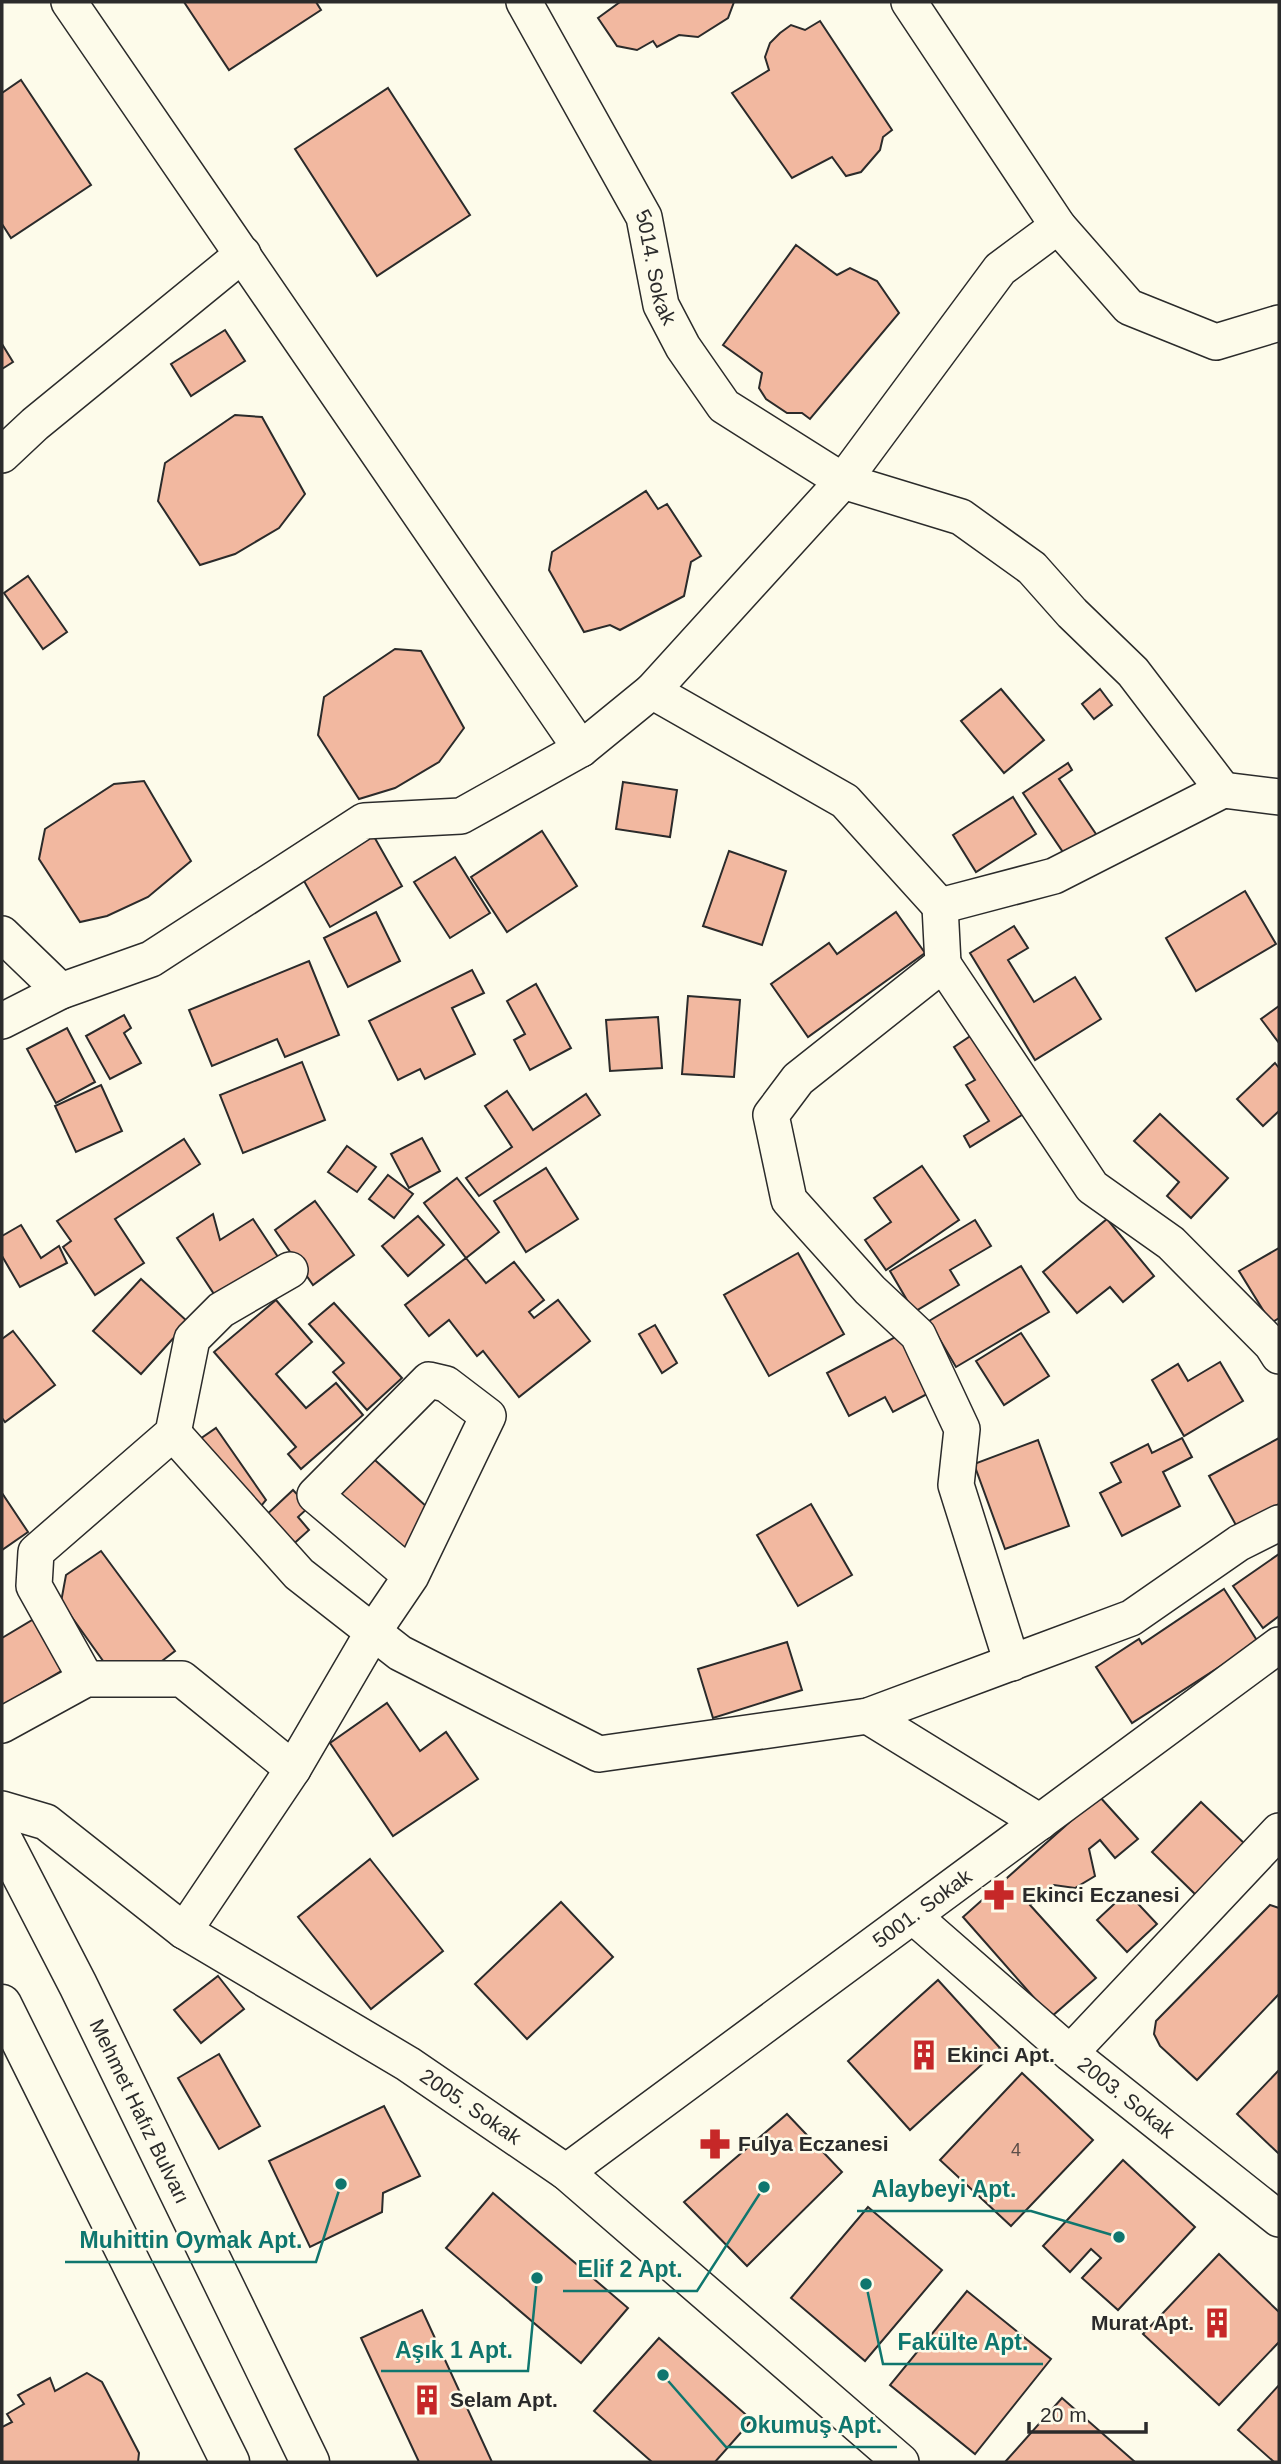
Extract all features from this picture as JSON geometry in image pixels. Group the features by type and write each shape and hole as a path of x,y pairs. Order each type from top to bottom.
{"main road":[{"name":"Mehmet Hafız Bulvarı","path":"2,1838 78,1985 310,2462"},
{"path":"2,2004 230,2462"}],"street":[{"path":"69,2 581,749"},
{"name":"5014. Sokak","path":"524,2 644,217 661,305 683,346 724,406 843,481 961,517 1031,568 1133,671 1223,790"},
{"path":"909,2 1058,226 1129,307 1216,342 1279,323"},
{"path":"2,1021 61,991 151,959 364,821 461,816 581,749 652,691 843,481 1000,269 1058,226"},
{"path":"2,455 243,254"},
{"path":"652,691 845,801 940,906 943,964 1092,1187 1171,1243 1277,1347"},
{"path":"940,906 1054,876 1223,790 1279,797"},
{"path":"2,934 61,991"},
{"path":"943,964 798,1079 771,1115 789,1200 870,1290 918,1335 962,1429 956,1485 1012,1663"},
{"path":"86,1679 34,1586 36,1552 173,1433 192,1339 221,1310 290,1270"},
{"path":"184,1931 293,1769 373,1632 411,1576 488,1416 446,1384 429,1380 315,1495 411,1576"},
{"path":"173,1433 299,1574 400,1653 599,1754 868,1716 1131,1618 1239,1543 1279,1523"},
{"name":"5001. Sokak","path":"566,2172 1279,1645"},
{"path":"2,1725 86,1679 182,1679 293,1769"},
{"path":"868,1716 1040,1822"},
{"name":"2005. Sokak","path":"2,1809 46,1822 184,1931 408,2064 566,2172 901,2462"},
{"path":"1070,2053 1279,1831"},
{"name":"2003. Sokak","path":"913,1916 1070,2053 1278,2216"}],"building":[{"path":"184,2 316,2 321,10 229,70"},
{"path":"620,2 734,2 728,18 698,37 679,35 657,47 653,41 637,50 617,46 598,18"},
{"path":"820,21 892,130 883,137 880,150 861,172 846,176 832,157 792,178 732,93 769,70 765,57 770,43 780,33 791,25 805,30"},
{"path":"21,80 91,185 11,238 2,224 2,93"},
{"path":"388,88 470,215 377,276 295,149"},
{"path":"796,245 837,275 850,268 877,281 899,313 810,419 802,413 787,413 766,399 759,388 762,373 723,345"},
{"path":"225,330 245,361 191,396 171,364"},
{"path":"2,344 13,362 2,369"},
{"path":"235,415 262,417 305,494 279,528 235,554 200,565 158,501 165,463"},
{"path":"646,491 658,509 667,504 701,556 691,562 684,596 620,630 610,625 584,632 549,570 552,552"},
{"path":"28,576 67,632 43,649 4,593"},
{"path":"395,649 421,651 464,728 439,762 395,788 359,799 318,735 324,697"},
{"path":"1001,689 1044,740 1004,773 961,721"},
{"path":"1100,689 1112,705 1094,719 1082,704"},
{"path":"1068,763 1072,770 1059,779 1100,840 1069,861 1023,793"},
{"path":"144,781 191,861 148,897 107,916 80,922 39,859 45,829 114,784"},
{"path":"623,782 677,790 670,837 616,829"},
{"path":"1013,797 1036,834 976,872 953,835"},
{"path":"542,831 577,886 507,932 471,877"},
{"path":"372,833 402,886 330,927 300,874"},
{"path":"729,851 786,871 762,945 703,926"},
{"path":"455,857 490,913 450,938 414,882"},
{"path":"1245,891 1276,944 1196,991 1166,938"},
{"path":"376,912 400,961 348,987 324,938"},
{"path":"896,912 925,953 808,1037 771,984 829,943 837,954"},
{"path":"1014,926 1028,948 1008,960 1034,1002 1075,977 1101,1019 1035,1060 970,953"},
{"path":"309,961 339,1035 285,1057 277,1039 212,1066 189,1010"},
{"path":"472,970 484,993 452,1008 475,1054 425,1079 420,1069 398,1080 369,1021"},
{"path":"536,984 571,1048 530,1070 514,1040 525,1034 507,1001"},
{"path":"688,996 740,1000 734,1077 682,1074"},
{"path":"1279,1006 1279,1043 1261,1019"},
{"path":"124,1015 131,1028 124,1033 141,1063 110,1079 86,1036"},
{"path":"658,1017 662,1068 610,1071 606,1020"},
{"path":"67,1028 95,1082 56,1103 27,1049"},
{"path":"972,1035 1022,1115 970,1147 964,1136 989,1121 966,1085 975,1080 954,1047"},
{"path":"302,1062 325,1120 243,1153 220,1095"},
{"path":"1275,1063 1279,1068 1279,1111 1263,1126 1237,1099"},
{"path":"101,1085 122,1131 76,1152 55,1106"},
{"path":"507,1091 533,1130 586,1094 600,1115 479,1196 466,1178 512,1147 485,1106"},
{"path":"1160,1114 1228,1178 1191,1218 1167,1196 1179,1182 1134,1141"},
{"path":"422,1138 440,1171 409,1188 391,1154"},
{"path":"184,1139 200,1164 115,1219 144,1263 95,1295 63,1247 71,1241 57,1221"},
{"path":"347,1146 376,1167 357,1192 328,1172"},
{"path":"922,1166 959,1220 886,1270 865,1240 891,1222 874,1198"},
{"path":"546,1168 578,1219 526,1252 494,1201"},
{"path":"388,1175 413,1194 394,1218 369,1199"},
{"path":"457,1178 499,1232 466,1258 424,1203"},
{"path":"315,1201 354,1255 313,1285 275,1230"},
{"path":"213,1214 220,1240 253,1219 278,1257 216,1297 177,1238"},
{"path":"418,1216 444,1245 408,1276 382,1246"},
{"path":"1107,1219 1154,1276 1123,1302 1110,1287 1077,1313 1043,1272"},
{"path":"975,1220 991,1246 950,1270 959,1285 914,1312 890,1271"},
{"path":"21,1225 41,1258 59,1246 67,1263 20,1287 2,1256 2,1236"},
{"path":"1279,1248 1279,1318 1271,1323 1239,1271"},
{"path":"798,1253 844,1334 769,1376 724,1295"},
{"path":"466,1258 486,1283 514,1262 544,1300 529,1312 534,1318 558,1300 590,1341 519,1397 483,1351 477,1356 449,1320 429,1336 405,1305"},
{"path":"1021,1266 1049,1312 956,1367 929,1321"},
{"path":"141,1279 188,1322 141,1374 93,1331"},
{"path":"276,1300 312,1342 276,1374 306,1408 336,1383 363,1415 301,1469 288,1454 296,1447 214,1352"},
{"path":"334,1303 402,1378 367,1410 333,1372 344,1363 309,1324"},
{"path":"655,1325 677,1363 662,1373 639,1334"},
{"path":"13,1331 55,1385 5,1422 2,1418 2,1339"},
{"path":"1021,1333 1049,1376 1004,1405 976,1361"},
{"path":"899,1335 929,1393 893,1412 885,1397 849,1416 827,1373"},
{"path":"1220,1362 1243,1401 1184,1436 1152,1380 1178,1364 1188,1381"},
{"path":"216,1428 266,1500 253,1516 200,1439"},
{"path":"1182,1438 1192,1457 1163,1472 1180,1506 1122,1536 1100,1493 1121,1482 1111,1463 1148,1444 1152,1453"},
{"path":"1279,1438 1279,1504 1237,1527 1209,1476"},
{"path":"1038,1440 1069,1526 1005,1549 974,1464"},
{"path":"366,1452 437,1516 402,1554 326,1497"},
{"path":"293,1490 309,1507 298,1517 309,1530 289,1548 262,1519"},
{"path":"2,1493 28,1532 2,1550"},
{"path":"811,1504 852,1575 798,1606 757,1535"},
{"path":"101,1551 175,1651 154,1667 106,1665 61,1602 66,1575"},
{"path":"1279,1554 1279,1616 1263,1628 1233,1586"},
{"path":"1224,1589 1258,1642 1132,1723 1096,1667 1139,1639 1142,1644"},
{"path":"44,1613 73,1664 2,1706 2,1638"},
{"path":"787,1642 802,1690 713,1718 698,1669"},
{"path":"387,1703 420,1751 446,1732 478,1779 393,1836 330,1743"},
{"path":"1099,1796 1138,1839 1115,1858 1100,1840 1089,1849 1095,1876 1075,1888 1054,1885 1030,1905 1096,1978 1051,2017 963,1917"},
{"path":"1201,1802 1246,1845 1197,1896 1152,1852"},
{"path":"370,1859 443,1951 371,2009 298,1917"},
{"path":"1127,1892 1157,1924 1127,1952 1097,1920"},
{"path":"561,1902 613,1957 527,2039 475,1984"},
{"path":"1270,1905 1279,1908 1279,1994 1197,2080 1160,2046 1154,2034 1156,2021"},
{"path":"218,1976 244,2009 201,2043 174,2010"},
{"name":"Ekinci Apt.","path":"938,1980 1000,2048 910,2130 848,2061"},
{"path":"219,2054 260,2126 219,2149 178,2078"},
{"path":"1279,2070 1279,2154 1237,2114"},
{"path":"1022,2073 1093,2140 1011,2226 940,2160"},
{"path":"384,2106 420,2176 383,2193 382,2212 310,2247 269,2161"},
{"path":"787,2114 842,2172 747,2266 684,2202"},
{"path":"1123,2160 1195,2227 1118,2310 1082,2278 1101,2258 1091,2249 1070,2272 1043,2246"},
{"path":"493,2193 628,2308 581,2363 446,2248"},
{"path":"868,2207 942,2270 865,2361 791,2298"},
{"name":"Murat Apt.","path":"1219,2254 1279,2312 1279,2342 1219,2405 1143,2334"},
{"path":"967,2291 1051,2359 975,2454 890,2385"},
{"name":"Selam Apt.","path":"422,2310 492,2462 419,2462 361,2338"},
{"path":"659,2338 752,2420 715,2462 652,2462 594,2411"},
{"path":"87,2373 102,2382 139,2453 138,2462 2,2462 2,2427 12,2422 7,2414 24,2404 18,2395 50,2378 55,2391"},
{"path":"1279,2385 1279,2462 1274,2462 1238,2430"},
{"path":"1062,2398 1135,2462 1005,2462"}],"place":[{"name":"Ekinci Eczanesi","path":"999,1895"},
{"name":"Ekinci Apt.","path":"924,2055"},
{"name":"Fulya Eczanesi","path":"715,2144"},
{"name":"Muhittin Oymak Apt.","path":"341,2184"},
{"name":"Elif 2 Apt.","path":"764,2187"},
{"name":"Alaybeyi Apt.","path":"1119,2237"},
{"name":"Aşık 1 Apt.","path":"537,2278"},
{"name":"Fakülte Apt.","path":"866,2284"},
{"name":"Murat Apt.","path":"1217,2323"},
{"name":"Okumuş Apt.","path":"663,2375"},
{"name":"Selam Apt.","path":"427,2400"}]}
